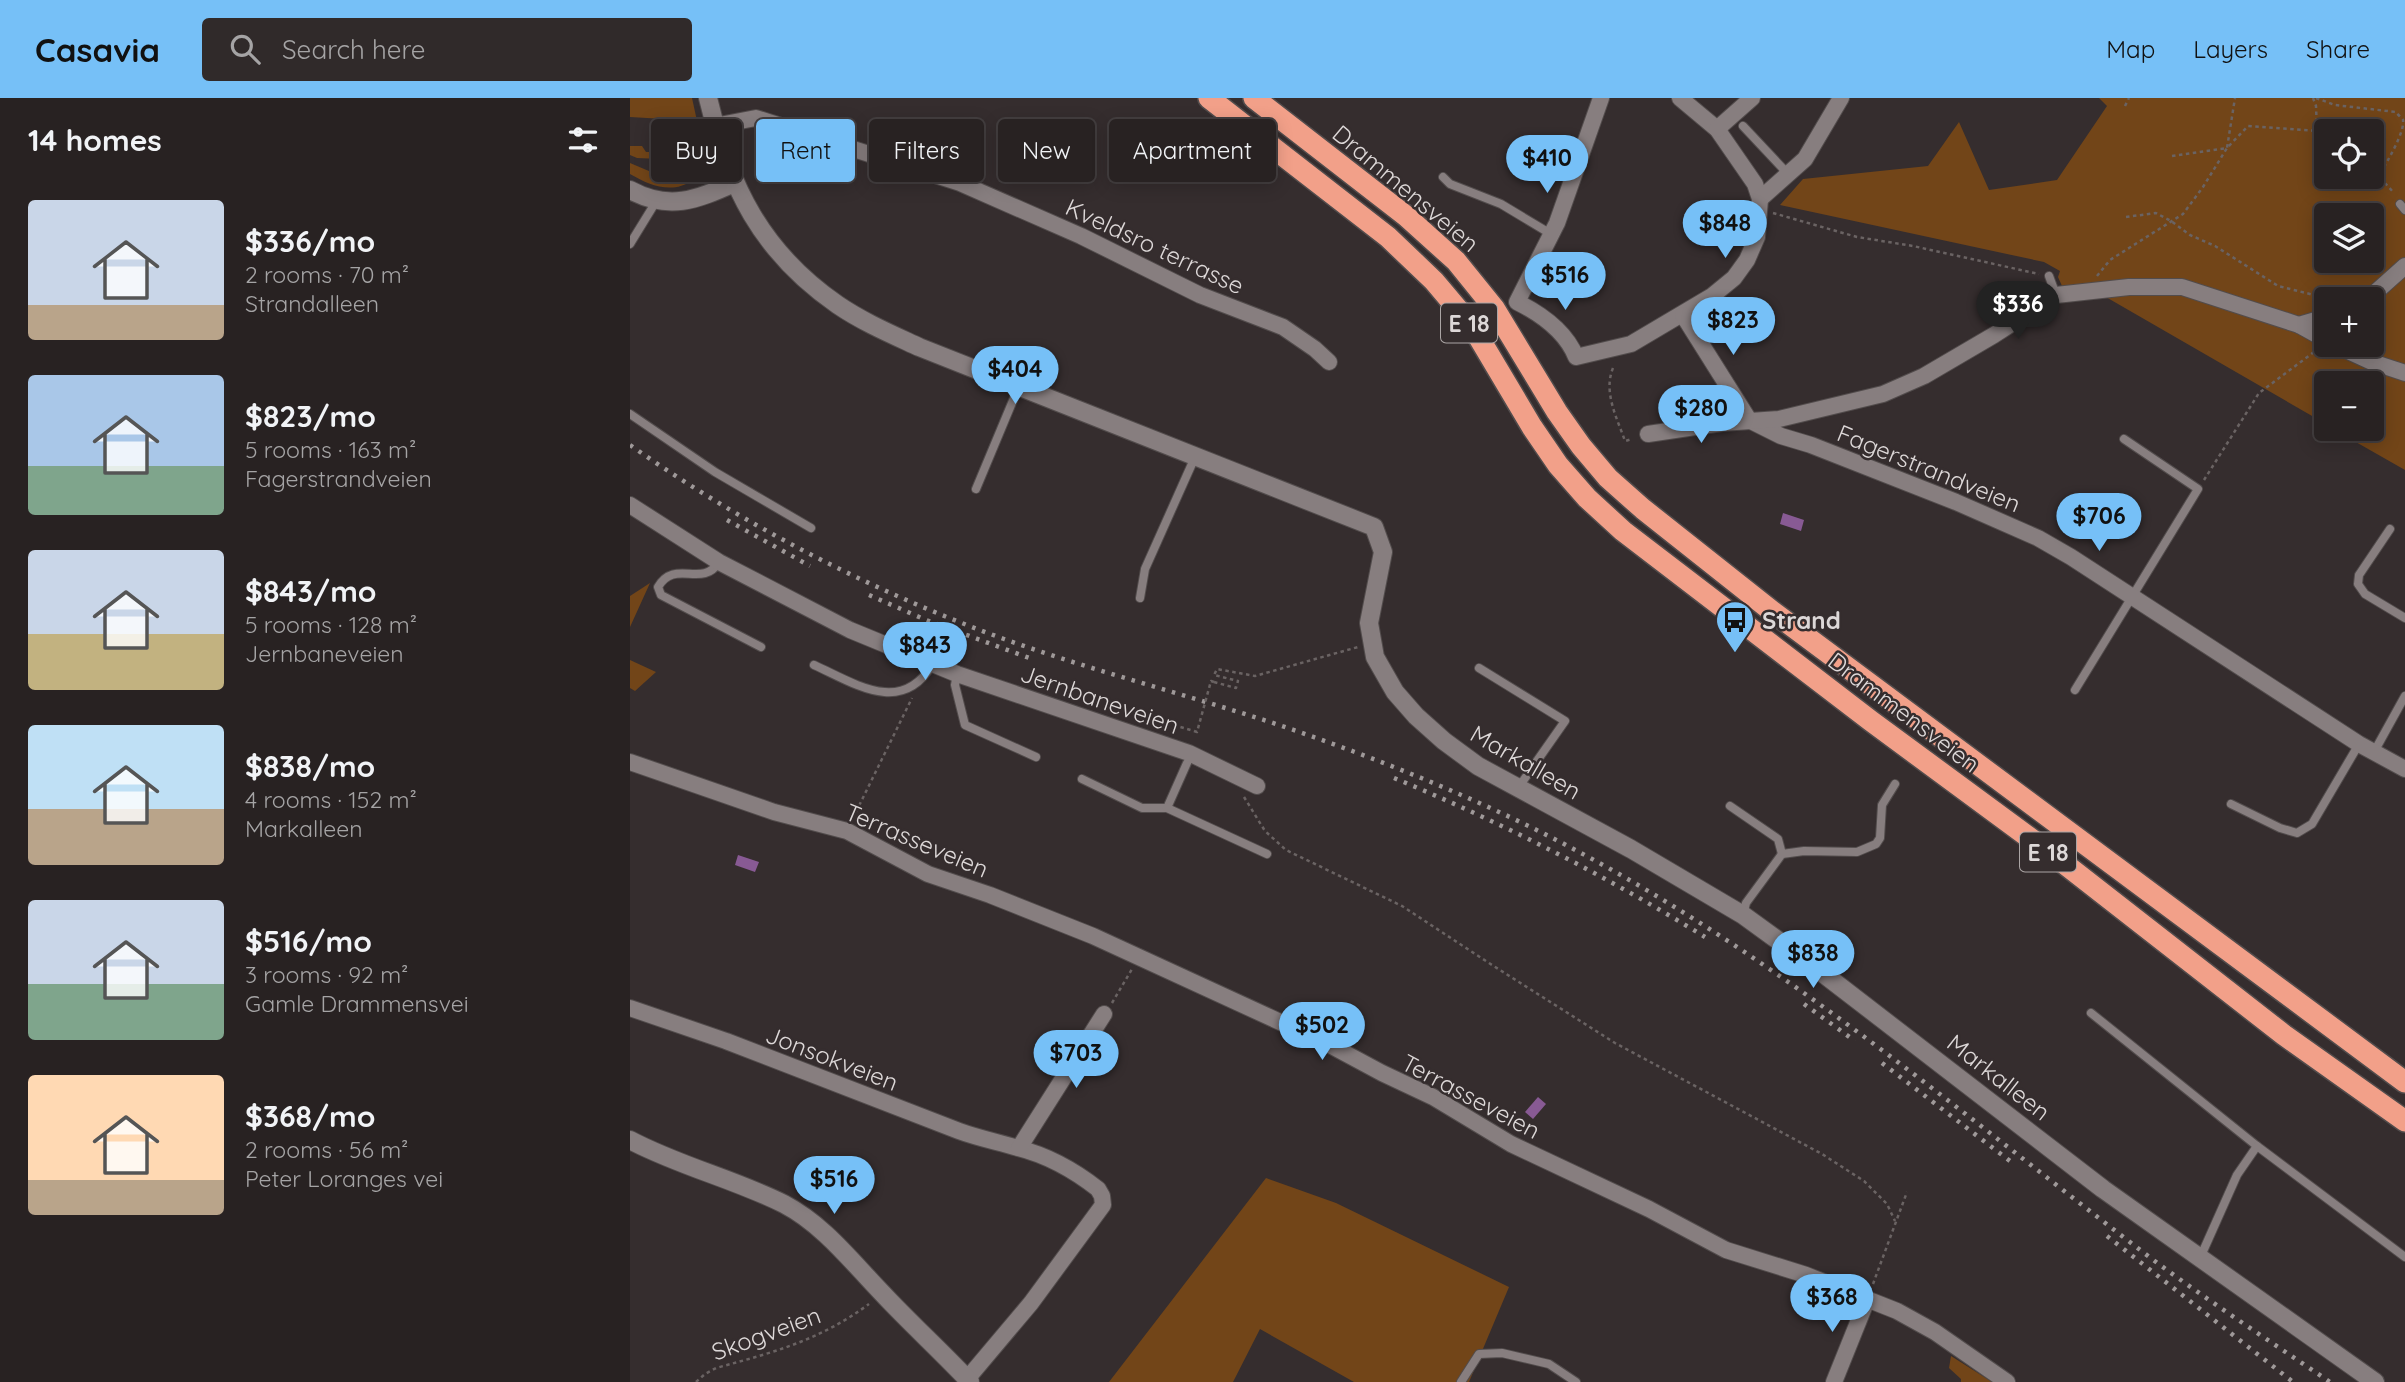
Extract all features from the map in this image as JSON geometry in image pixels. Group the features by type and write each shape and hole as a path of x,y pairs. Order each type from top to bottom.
{"highway":[{"name":"Drammensveien","path":"1209,98 1377,229 1434,281 1472,326 1532,427 1558,465 1587,498 1623,531 1871,721 2060,861 2284,1035 2405,1121"},
{"name":"Drammensveien","path":"1254,98 1406,216 1455,261 1494,308 1581,446 1608,478 1643,509 1773,612 2405,1082"}],"main road":[{"name":"Markalleen","path":"708,98 712,119"},
{"name":"Markalleen","path":"734,183 771,243 807,280 839,306 888,333 1374,527 1383,552 1365,647 1387,680 1429,728 1469,760 1631,849 1743,915 2104,1189 2375,1382"},
{"path":"630,190 657,200 689,201 734,183"},
{"path":"630,1141 784,1205 832,1239 881,1293 969,1381"}],"street":[{"path":"1552,234 1601,98"},
{"path":"1680,98 1717,129 1755,184 1760,199 1756,237 1747,260 1734,278 1684,315 1749,420"},
{"path":"1717,129 1752,98"},
{"path":"1760,199 1805,159 1840,98"},
{"name":"Kveldsro terrasse","path":"742,121 756,118 960,183 1081,236 1200,295 1283,327 1329,362"},
{"name":"E 18","path":"1552,234 1517,302 1529,308 1567,339 1576,357 1631,344 1684,315"},
{"path":"2381,287 2405,266"},
{"path":"1648,434 1749,420 1779,419 1882,394 1924,376 2056,295 2129,287 2182,287 2299,325 2314,333"},
{"path":"2299,325 2314,321"},
{"path":"2361,357 2405,373"},
{"name":"Fagerstrandveien","path":"1749,420 1780,436 1845,458 2026,533 2071,557 2359,744 2405,769"},
{"name":"Jernbaneveien","path":"630,505 719,562 803,607 932,665 1189,753 1257,786"},
{"name":"Terrasseveien","path":"630,762 774,812 847,831 928,874 990,895 1093,936 1328,1044 1433,1097 1520,1149 1648,1209 1726,1250 1805,1275 1897,1311 1935,1332 2007,1382"},
{"name":"Jonsokveien","path":"630,1007 959,1131 1051,1160 1098,1189 1103,1205 969,1381"},
{"path":"1019,1148 1108,1008"},
{"path":"1834,1382 1867,1300"}],"lane":[{"path":"1743,126 1789,175"},
{"path":"1443,177 1450,184 1501,204 1552,234"},
{"path":"630,244 657,200"},
{"path":"2049,276 2056,295"},
{"path":"976,489 1019,386"},
{"path":"630,414 715,472 811,528"},
{"path":"2075,690 2198,489 2124,439"},
{"path":"1140,598 1146,569 1195,457"},
{"path":"2389,529 2359,575 2358,584 2365,594 2405,618"},
{"path":"719,562 714,570 704,575 680,572 663,578 658,587 661,595 761,647"},
{"path":"814,665 873,692 892,693 919,683 932,665"},
{"path":"1479,667 1565,720 1518,789"},
{"path":"957,674 955,685 965,725 1036,757"},
{"path":"2374,752 2405,696"},
{"path":"2231,804 2280,828 2297,833 2312,824 2359,744"},
{"path":"1167,808 1186,763"},
{"path":"1082,779 1142,808 1167,808 1267,855"},
{"path":"1743,915 1746,904 1782,854 1804,851 1857,852 1876,844 1880,838 1882,804 1895,783"},
{"path":"1730,806 1777,839 1782,854"},
{"path":"2091,1013 2258,1146 2405,1257"},
{"path":"2200,1258 2237,1175 2258,1146"},
{"path":"1461,1382 1479,1354 1502,1353 1549,1364 1576,1382"}],"path":[{"path":"2125,106 2130,98"},
{"path":"2227,148 2235,98"},
{"path":"2317,119 2315,98 2335,105 2396,112 2403,120 2404,128 2384,167"},
{"path":"2084,292 2110,260 2183,214 2227,148 2248,126 2314,131"},
{"path":"2172,156 2227,148"},
{"path":"2384,180 2400,199 2403,207"},
{"path":"1770,212 1857,237 1913,246 2049,276"},
{"path":"2126,218 2156,213 2190,236 2215,246 2278,286 2314,295"},
{"path":"2198,489 2259,393 2306,356"},
{"path":"1613,368 1609,378 1609,393 1625,441 1648,434"},
{"path":"1175,733 1172,732 1174,725 1197,732 1211,681 1236,688 1238,681 1214,675 1220,668 1255,676 1365,647"},
{"path":"847,831 905,713"},
{"path":"1230,773 1265,831 1286,850 1402,906 1615,1043 1822,1154 1864,1181 1887,1204 1895,1221"},
{"path":"1108,1008 1124,979"},
{"path":"1867,1300 1907,1192"},
{"name":"Skogveien","path":"696,1382 716,1368 799,1345 843,1323 881,1293"}],"shaded area":[{"path":"630,98 692,98 697,119 664,119 630,117"},
{"path":"2099,98 2405,98 2405,470 2354,441 2384,441 2384,371 2314,371 2314,417 2092,289 2062,286 2058,277 2060,271 2044,262 1780,205 1803,179 1928,166 1959,122 1989,190 2057,180 2107,106"},
{"path":"630,146 642,146 646,152 651,152 651,159 637,158 630,155"},
{"path":"630,163 651,172 651,182 689,182 669,188 653,185 630,174"},
{"path":"1783,513 1804,520 1801,531 1780,524"},
{"path":"650,583 630,627 630,596"},
{"path":"630,660 656,672 635,691 630,688"},
{"path":"738,855 759,862 755,872 735,865"},
{"path":"1538,1097 1546,1104 1533,1119 1525,1112"},
{"path":"1266,1178 1336,1203 1509,1287 1469,1382 1354,1382 1260,1329 1233,1382 1109,1382"},
{"path":"1951,1356 1992,1382 1961,1382 1949,1368"}],"railway":[{"path":"630,445 718,503 764,529 906,600 1004,639 1267,721 1361,754 1484,805 1601,864 1685,913 1844,1022 2152,1259 2330,1382"},
{"path":"727,520 810,566"},
{"path":"869,595 926,620 1032,659"},
{"path":"1394,778 1475,813 1553,852 1705,937"},
{"path":"1804,1004 1855,1041"},
{"path":"1882,1063 2010,1161"},
{"path":"2107,1236 2293,1382"}],"place":[{"name":"Strand","path":"1735,654"}]}
